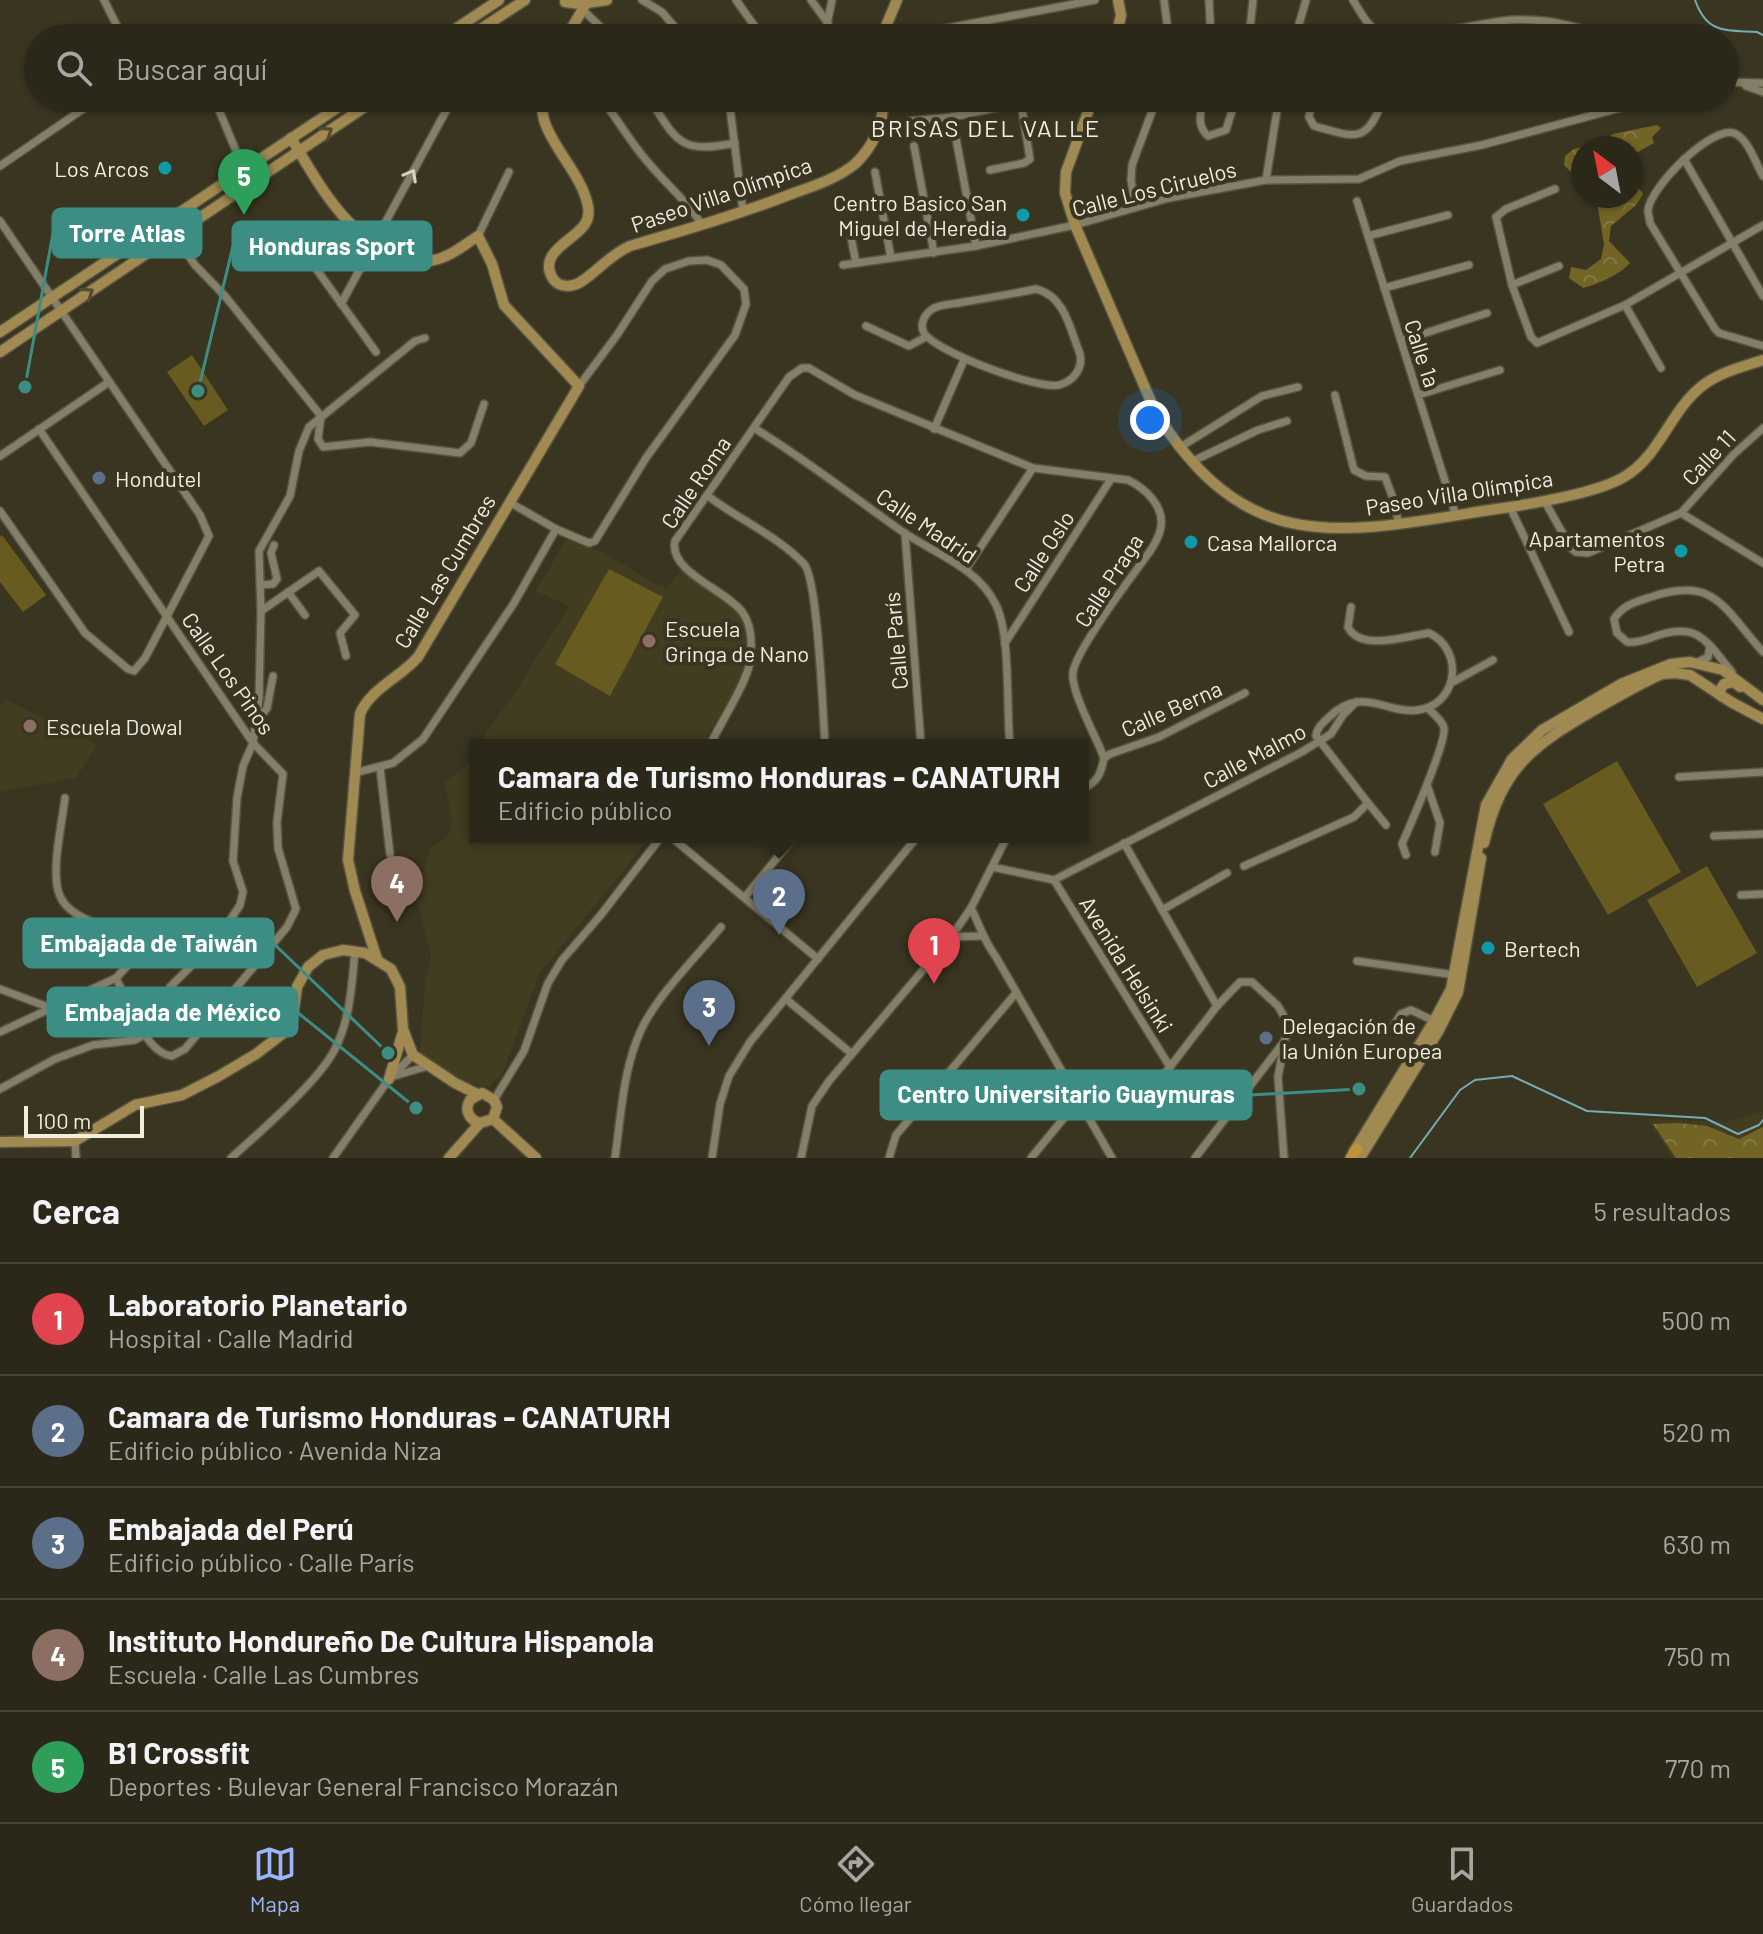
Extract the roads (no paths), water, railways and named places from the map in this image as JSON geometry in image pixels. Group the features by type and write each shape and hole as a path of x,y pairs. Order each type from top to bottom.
{"main road":[{"path":"488,24 525,0"},
{"path":"562,1 586,4 607,0"},
{"path":"887,24 897,0"},
{"path":"1118,0 1119,24"},
{"path":"461,24 497,1"},
{"path":"562,1 571,10 570,24"},
{"path":"575,24 586,4"},
{"path":"0,332 331,112"},
{"path":"0,352 357,112"},
{"name":"Paseo Villa Olímpica","path":"544,112 547,127 584,194 588,210 583,227 551,257 549,268 556,282 563,285 575,284 623,249 806,189 855,164 879,127 882,112"},
{"name":"Paseo Villa Olímpica","path":"1088,112 1064,182 1065,193 1075,225 1155,411 1191,462 1233,497 1272,518 1290,524 1348,530 1399,525 1510,507 1611,484 1645,461 1700,388 1729,371 1763,360"},
{"path":"291,138 341,216 392,254 427,261 438,259 478,236 492,264 504,305 579,386"},
{"name":"Calle Las Cumbres","path":"377,959 349,868 354,773 363,705 408,669 418,657 579,386"},
{"path":"1357,1156 1444,1005 1455,975 1486,805 1512,759 1542,730 1621,684 1671,664 1696,663 1723,670 1757,695"},
{"path":"1357,1156 1439,1030 1458,992 1487,831 1502,791 1516,768 1549,736 1662,674 1690,675 1763,719"},
{"path":"1721,696 1720,690 1727,683 1734,682 1757,695"},
{"path":"1744,710 1756,705 1757,695"},
{"path":"0,1142 75,1141 119,1112 135,1105 182,1095 263,1050 289,1025 297,987 308,967 323,955 343,950 377,959 391,969 400,987 403,1029 413,1055 455,1083 477,1094 487,1094 497,1107 493,1119"},
{"path":"389,1079 403,1029"},
{"path":"455,1083 475,1121"},
{"path":"467,1104 477,1094"},
{"path":"475,1121 493,1119 536,1158"},
{"path":"449,1158 475,1121"}],"street":[{"path":"104,0 116,24"},
{"path":"642,0 662,12 672,24"},
{"path":"736,0 753,24"},
{"path":"811,0 828,23"},
{"path":"828,23 832,0"},
{"path":"969,24 1095,0"},
{"path":"1164,0 1167,24"},
{"path":"1209,0 1210,24"},
{"path":"1250,24 1253,0"},
{"path":"1299,24 1306,0"},
{"path":"1353,0 1369,24"},
{"path":"586,4 601,24"},
{"path":"494,24 498,17"},
{"path":"1485,24 1510,20 1552,20 1564,24"},
{"path":"1744,85 1763,83"},
{"path":"1739,84 1763,92"},
{"path":"0,166 79,112"},
{"path":"219,112 244,170"},
{"path":"341,304 445,112"},
{"path":"611,112 652,168 690,205 702,225"},
{"path":"658,112 680,141 704,148 735,143"},
{"path":"731,112 743,211"},
{"path":"910,121 977,112"},
{"path":"990,170 1030,159 1022,112"},
{"path":"1135,206 1132,165 1152,112"},
{"path":"1202,112 1201,127 1208,136 1226,130 1232,112"},
{"path":"1266,180 1277,112"},
{"path":"1310,112 1314,126 1355,135 1369,129 1378,112"},
{"name":"Calle Los Ciruelos","path":"843,265 976,246 1075,225 1135,206 1266,180 1359,179 1400,161 1482,145 1605,112"},
{"path":"952,117 976,246"},
{"path":"1763,176 1743,141 1735,133 1724,132 1684,159 1654,195 1648,210 1650,223 1719,333 1763,346"},
{"path":"914,146 934,253"},
{"path":"1684,159 1763,296"},
{"path":"478,236 509,172"},
{"path":"875,172 891,258"},
{"path":"1555,189 1506,209 1496,217 1512,285 1531,337 1537,343 1625,305 1763,225"},
{"name":"Calle 1a","path":"1357,201 1456,516"},
{"path":"1368,236 1448,215"},
{"path":"0,221 208,530 207,543 168,617 134,671 85,633 0,511"},
{"path":"174,235 195,265 225,296 321,416 318,439 323,447 370,442 460,453 471,443 484,404"},
{"path":"851,237 856,263"},
{"path":"509,502 556,529 589,543 595,541 646,458 735,335 746,304 744,289 715,261 700,259 665,269 652,281 579,386"},
{"path":"1384,288 1469,265"},
{"path":"1512,285 1559,266"},
{"path":"317,270 376,352"},
{"path":"1036,289 1052,295 1059,302 1082,362 1078,372 1060,385 1044,385 964,360 926,337 921,327 923,320 935,308 1036,289"},
{"path":"1625,305 1661,368"},
{"path":"1401,341 1487,313"},
{"path":"866,326 909,346 926,337"},
{"path":"0,1089 55,1059 93,1045 126,1042 144,1036 160,1023 165,997 176,979 217,940 240,905 243,892 233,861 237,798 243,766 253,743 259,698 259,551 290,496 304,434 321,416 415,341 425,338"},
{"path":"934,429 964,360"},
{"name":"Calle Roma","path":"713,739 750,666 749,627 743,613 675,556 675,541 789,377 802,368 809,368"},
{"name":"Calle Praga","path":"809,368 855,395 1033,468 1128,480 1139,485 1150,496 1161,517 1161,528 1153,546 1073,669 1074,688 1104,758"},
{"path":"1418,395 1500,370"},
{"path":"0,456 109,382"},
{"path":"1179,448 1262,396 1298,387"},
{"path":"1335,395 1354,470 1366,476 1385,477 1399,525"},
{"path":"1191,462 1258,430 1287,421"},
{"name":"Calle Madrid","path":"754,428 905,533 966,569 995,603 1005,643 1010,739"},
{"name":"Calle 11","path":"1681,513 1734,454 1763,428"},
{"name":"Calle Los Pinos","path":"39,429 253,743 283,774 277,822 278,848 296,909 295,915 179,1054 165,1055 144,1036"},
{"path":"966,569 1033,468"},
{"name":"Calle Oslo","path":"1005,643 1111,479"},
{"path":"708,496 785,548 808,570 814,603 825,739"},
{"path":"1544,500 1571,548 1583,554 1681,513 1763,562"},
{"path":"1510,507 1569,632"},
{"path":"354,773 380,768 405,756 434,725 514,603 556,529"},
{"name":"Calle París","path":"905,533 921,739"},
{"path":"260,585 273,584 277,579 271,553 274,545"},
{"path":"261,611 315,572 322,573 355,615 340,633 346,656"},
{"path":"1737,679 1710,646 1689,630 1680,629 1639,642 1627,642 1617,633 1614,619 1625,606 1672,590 1704,591 1717,598 1763,652"},
{"path":"288,592 305,615"},
{"path":"1351,607 1348,627 1356,638 1369,641 1429,633 1449,650 1453,659 1448,691 1428,708 1418,710 1356,702 1339,708 1316,731 1318,742 1327,748 1386,825"},
{"path":"1696,663 1708,657 1710,646"},
{"path":"1451,683 1493,660"},
{"path":"255,723 267,708 273,676"},
{"name":"Calle Berna","path":"1089,784 1101,774 1104,758 1159,737 1245,693"},
{"name":"Calle Malmo","path":"1054,880 1318,742 1331,734 1356,702"},
{"path":"1406,855 1402,844 1427,785 1444,728 1428,708"},
{"path":"380,768 390,854"},
{"path":"1679,777 1763,772"},
{"path":"1427,785 1440,823 1435,852"},
{"path":"0,1032 48,1007 116,978 129,964 131,957 122,937 76,915 58,893 58,859 65,798"},
{"path":"1244,866 1354,817 1368,803"},
{"path":"1714,836 1763,834"},
{"path":"494,1100 524,1051 548,983 562,960 656,843"},
{"path":"678,843 818,959"},
{"path":"745,897 789,843"},
{"path":"712,1158 720,1104 729,1076 750,1042 912,843"},
{"path":"801,1158 812,1106 829,1081 951,937 971,908 1004,843"},
{"path":"1124,843 1217,1006"},
{"path":"992,867 1054,880"},
{"path":"1162,910 1227,873"},
{"name":"Avenida Helsinki","path":"1054,880 1170,1067"},
{"path":"1741,895 1763,894"},
{"path":"971,908 980,927 980,936 1112,1158"},
{"path":"615,1158 630,1063 642,1029 669,989 721,927"},
{"path":"951,937 980,936"},
{"path":"231,1158 314,1077 336,1048 351,996 355,951"},
{"path":"1357,961 1455,975"},
{"path":"116,978 144,1036"},
{"path":"1144,1093 1156,1085 1217,1006 1240,982 1252,982 1278,1006 1286,1020 1278,1077 1284,1158"},
{"path":"0,989 48,1007"},
{"path":"889,1158 896,1135 1016,993"},
{"path":"786,999 852,1054"},
{"path":"1392,1028 1401,1014 1411,1010 1434,1021"},
{"path":"1195,1158 1284,1041"},
{"path":"333,1158 389,1079 413,1055"},
{"path":"389,1079 404,1071 428,1066"},
{"path":"1031,1158 1078,1101"},
{"path":"75,1141 76,1158"}],"waterway":[{"path":"1695,0 1710,24"},
{"path":"1739,31 1763,35"},
{"path":"1410,1158 1460,1090 1475,1080 1512,1076 1587,1111 1705,1118 1738,1134 1759,1125 1763,1120"}],"place":[{"name":"Los Arcos","path":"165,168"},
{"name":"B1 Crossfit","path":"244,215"},
{"name":"Centro Basico San Miguel de Heredia","path":"1023,215"},
{"name":"Torre Atlas","path":"25,387"},
{"name":"Honduras Sport","path":"198,391"},
{"name":"Hondutel","path":"99,478"},
{"name":"Casa Mallorca","path":"1191,542"},
{"name":"Apartamentos Petra","path":"1681,551"},
{"name":"Escuela Gringa de Nano","path":"649,641"},
{"name":"Escuela Dowal","path":"30,726"},
{"name":"Instituto Hondureño De Cultura Hispanola","path":"397,922"},
{"name":"Camara de Turismo Honduras - CANATURH","path":"779,935"},
{"name":"Bertech","path":"1488,948"},
{"name":"Laboratorio Planetario","path":"934,984"},
{"name":"Delegación de la Unión Europea","path":"1266,1038"},
{"name":"Embajada del Perú","path":"709,1046"},
{"name":"Embajada de Taiwán","path":"388,1053"},
{"name":"Centro Universitario Guaymuras","path":"1359,1089"},
{"name":"Embajada de México","path":"416,1108"}],"district":[{"name":"BRISAS DEL VALLE","path":"986,127"}]}
